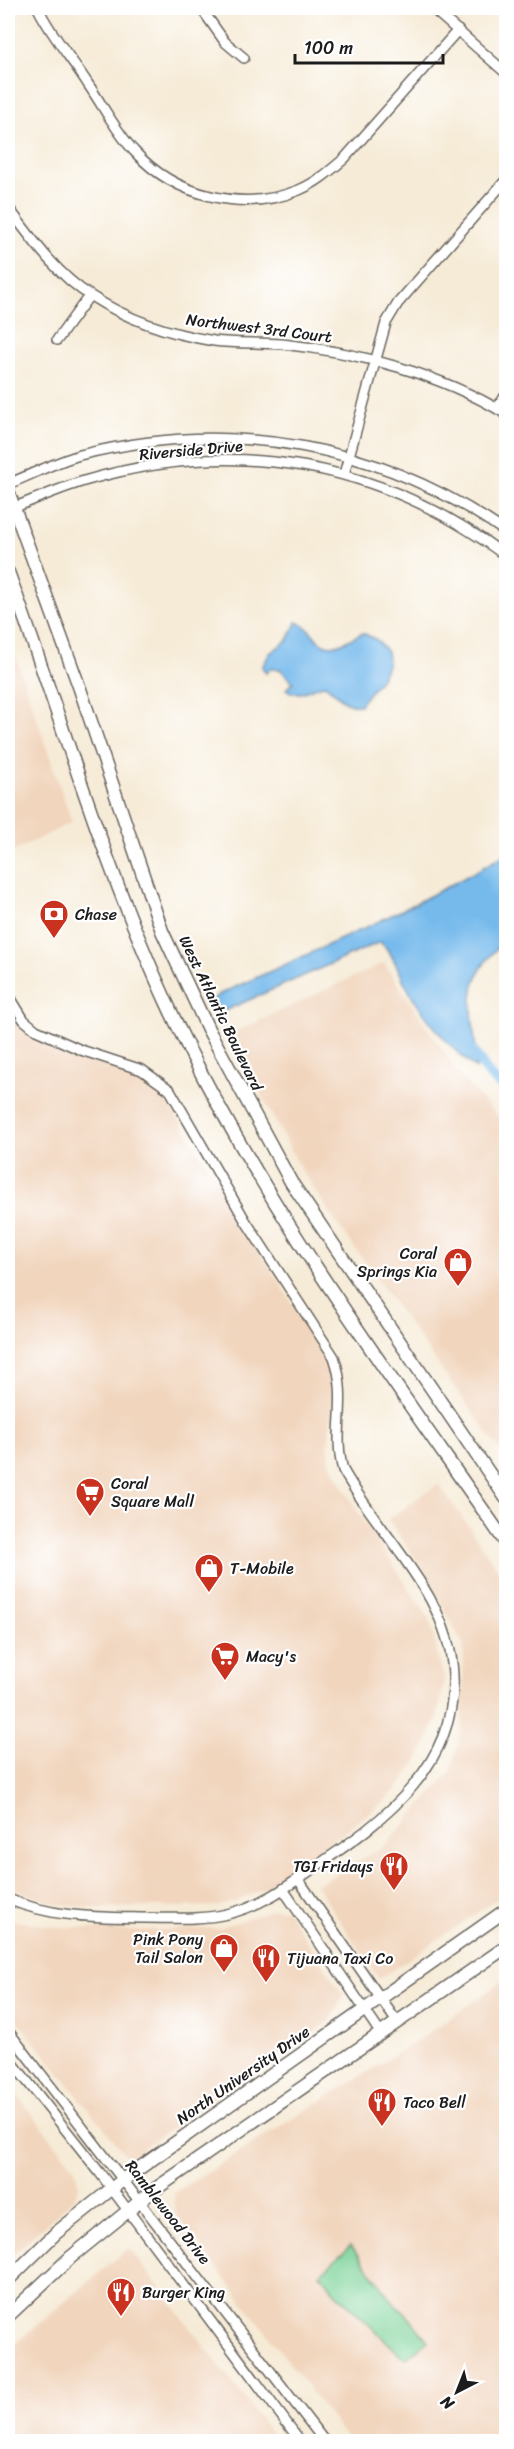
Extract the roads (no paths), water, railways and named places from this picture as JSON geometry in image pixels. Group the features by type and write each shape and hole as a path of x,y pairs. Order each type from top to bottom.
{"main road":[{"name":"West Atlantic Boulevard","path":"8,491 11,509 80,689 154,910 208,1029 291,1182 507,1498"},
{"path":"8,572 101,840 171,1012 185,1040 253,1166 301,1244 507,1543"},
{"name":"North University Drive","path":"8,2280 56,2233 124,2179 507,1910"},
{"path":"8,2316 71,2257 140,2200 507,1947"}],"street":[{"path":"38,8 134,152 158,173 184,188 227,200 248,201 272,198 299,190 323,177 344,159 458,30"},
{"path":"201,8 225,42 244,58"},
{"path":"432,8 507,73"},
{"path":"344,474 386,322 398,303 507,180"},
{"name":"Northwest 3rd Court","path":"8,207 31,238 62,272 89,296 137,320 174,333 216,341 282,344 374,361 418,374 507,414"},
{"path":"57,340 89,296"},
{"path":"498,408 507,395"},
{"name":"Riverside Drive","path":"8,484 78,456 156,442 202,438 274,440 348,455 424,483 507,532"},
{"name":"Riverside Drive","path":"11,509 84,481 138,469 199,461 250,459 344,474 406,497 468,527 507,556"},
{"path":"8,994 24,1020 36,1030 81,1050 142,1070 159,1080 179,1103 245,1221 334,1357 341,1377 339,1448 343,1470 429,1598 447,1636 453,1674 451,1707 445,1733 430,1766 417,1783 379,1822 284,1889 249,1907 226,1914 188,1919 61,1915 8,1899"},
{"path":"298,1879 397,2022"},
{"path":"284,1889 381,2034"},
{"name":"Ramblewood Drive","path":"8,2031 325,2442"},
{"name":"Ramblewood Drive","path":"8,2057 111,2189 301,2442"}],"water":[{"path":"297,622 308,629 321,643 327,645 333,646 363,633 377,640 387,652 388,660 383,674 360,705 346,702 325,685 301,693 291,692 286,689 293,682 280,669 270,669 266,673 262,667 270,653 288,640"},
{"path":"506,854 506,939 480,971 472,1000 476,1069 425,1015 390,954 380,942 215,1015 209,1002 220,994 401,910"}],"waterway":[{"path":"469,1045 490,1076 506,1090"}],"place":[{"name":"Chase","path":"54,940"},
{"name":"Coral Springs Kia","path":"458,1288"},
{"name":"Coral Square Mall","path":"90,1518"},
{"name":"T-Mobile","path":"209,1594"},
{"name":"Macy's","path":"225,1682"},
{"name":"TGI Fridays","path":"394,1892"},
{"name":"Pink Pony Tail Salon","path":"224,1974"},
{"name":"Tijuana Taxi Co","path":"266,1984"},
{"name":"Taco Bell","path":"382,2128"},
{"name":"Burger King","path":"121,2318"}]}
